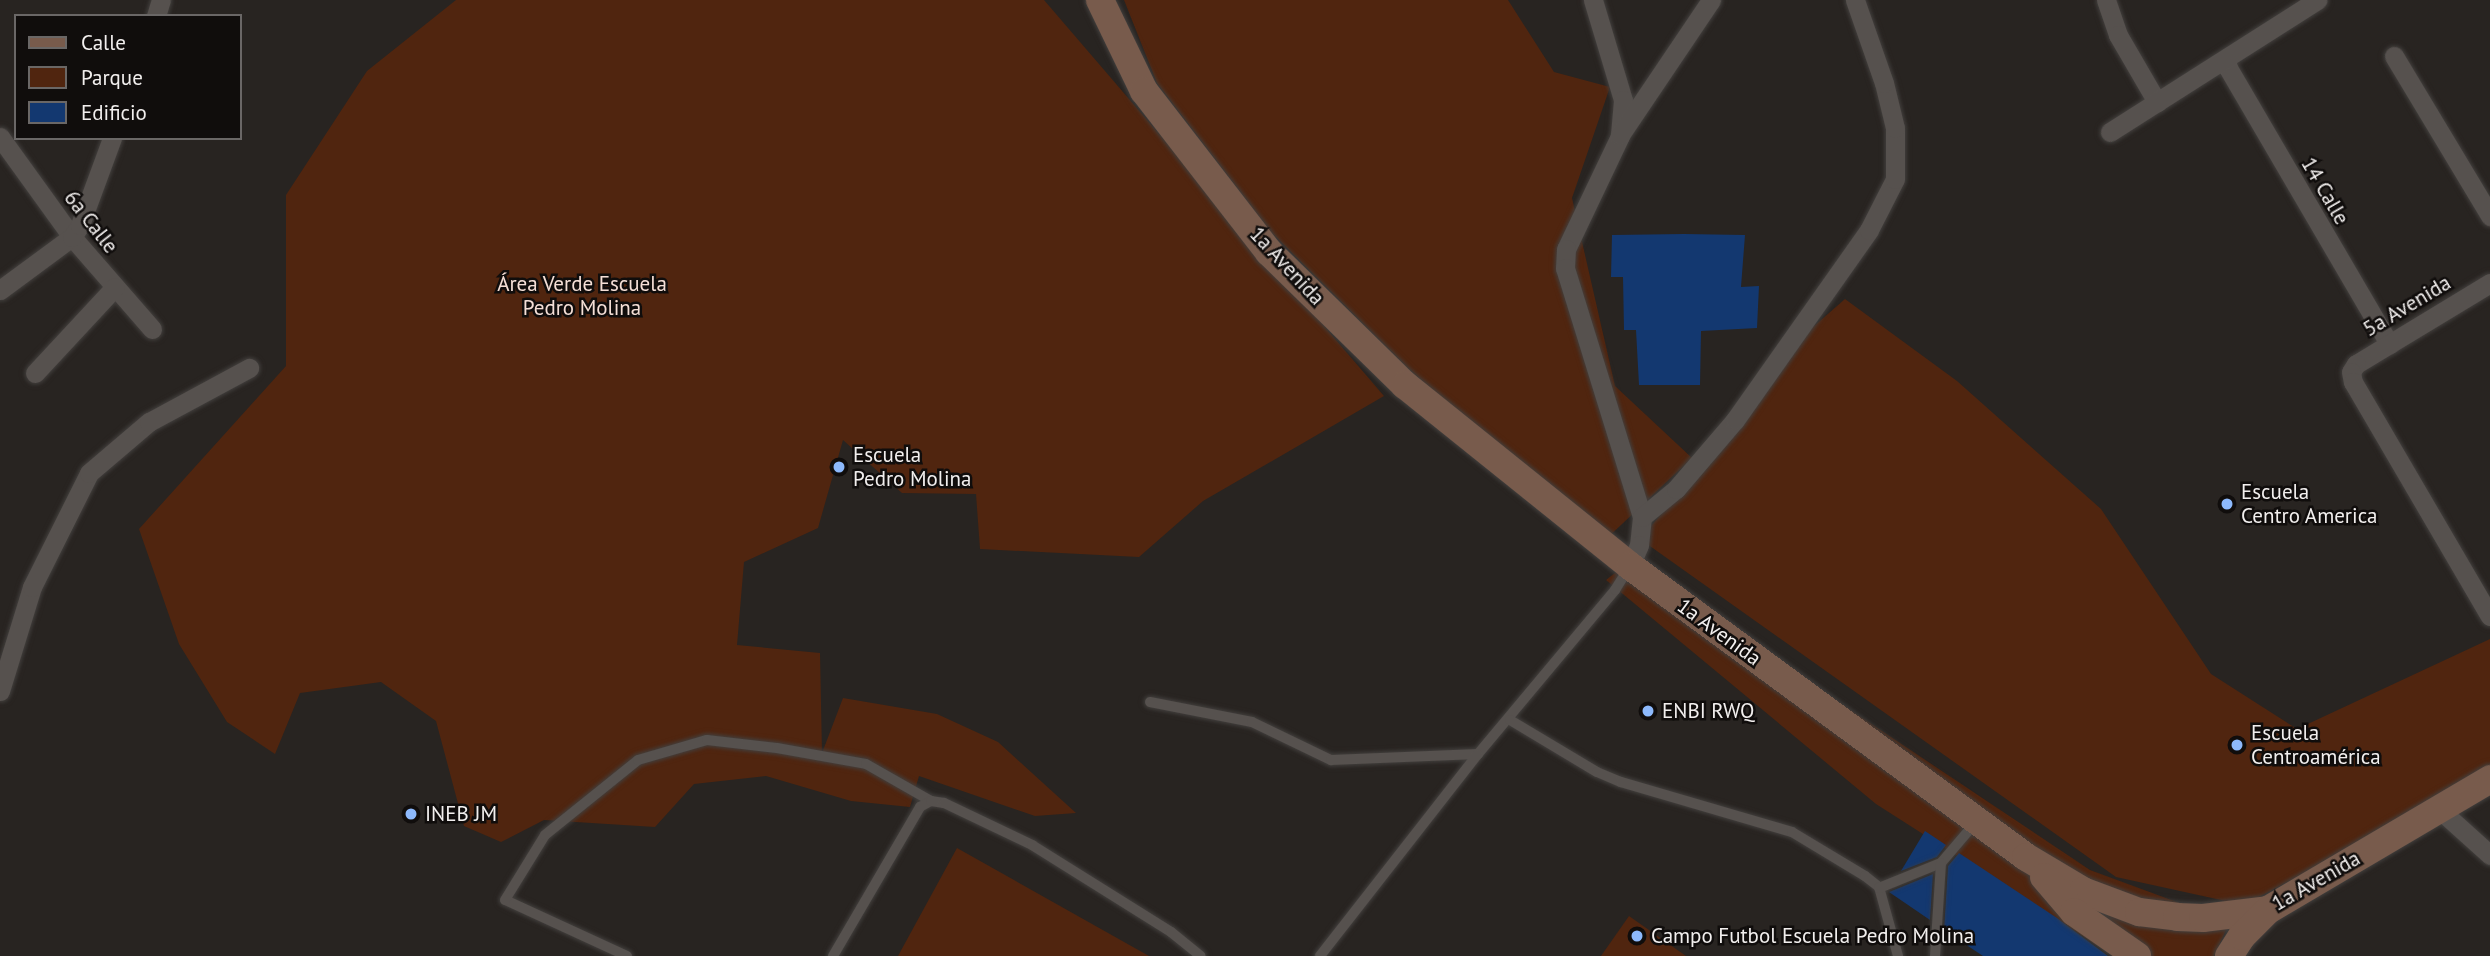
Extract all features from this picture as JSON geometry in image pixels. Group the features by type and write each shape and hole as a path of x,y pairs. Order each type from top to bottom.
{"main road":[{"name":"1a Avenida","path":"1100,0 1144,91 1269,252 1405,385 1630,566 2026,857 2083,891 2138,912 2203,918 2268,910 2490,779"},
{"path":"2026,857 2074,912 2137,956"},
{"path":"2229,956 2242,936 2268,910"}],"street":[{"path":"1594,0 1623,100 1620,136"},
{"path":"1630,566 1639,545 1642,517 1565,268 1566,248 1620,136 1711,0"},
{"path":"1642,517 1676,489 1735,420 1868,230 1895,179 1895,128 1884,83 1855,0"},
{"path":"2106,0 2118,35 2157,102"},
{"path":"2110,132 2317,0"},
{"path":"2394,56 2490,216"},
{"name":"14 Calle","path":"2226,59 2228,68 2389,344"},
{"name":"6a Calle","path":"0,137 72,237 152,329"},
{"path":"0,290 72,237 85,212 111,140"},
{"name":"5a Avenida","path":"2490,283 2356,364 2351,372 2353,382 2490,616"},
{"path":"35,373 115,288"},
{"path":"0,691 32,587 89,473 149,422 249,369"},
{"path":"2439,809 2490,855"}],"lane":[{"path":"1320,956 1478,754 1510,719 1615,590 1630,566"},
{"path":"1150,702 1252,722 1331,760 1478,754"},
{"path":"1510,719 1597,772 1621,782 1791,832 1879,888 1898,956"},
{"path":"627,956 505,900 545,835 638,760 707,740 777,748 866,764 931,801 944,803 1032,845 1171,932 1200,956"},
{"path":"832,956 920,807 931,801"},
{"path":"1879,888 1941,863 1977,820"},
{"path":"1935,956 1941,863"}],"green space":[{"name":"Área Verde Escuela Pedro Molina","path":"456,0 1044,0 1384,396 1203,501 1139,557 980,549 976,494 902,493 843,440 818,528 744,562 737,645 820,653 822,753 843,698 937,714 998,742 1076,813 1035,816 919,776 910,807 851,801 766,776 694,784 655,827 544,820 501,842 464,826 436,721 381,682 300,693 275,754 227,722 179,644 139,529 286,366 286,195 367,71"},
{"path":"1124,0 1508,0 1554,72 1610,87 1572,198 1615,386 1692,458 1603,542 1408,368 1272,233 1157,83"},
{"path":"1845,299 1957,381 2101,509 2211,674 2297,729 2490,639 2490,774 2244,905 2116,877 1640,539 1721,444 1789,348"},
{"path":"1629,562 2090,870 2231,919 2214,956 2114,956 1876,804 1606,580"},
{"path":"957,848 1149,956 898,956"},
{"name":"Campo Futbol Escuela Pedro Molina","path":"1629,916 1686,956 1601,956"}],"building":[{"path":"1612,235 1745,235 1741,287 1759,286 1757,328 1701,331 1700,385 1639,385 1636,330 1624,330 1623,277 1611,277"},
{"path":"1925,831 1946,845 1937,857 1901,871"},
{"path":"1959,853 2057,918 2108,956 1983,956 1944,930 1948,866"},
{"path":"1933,874 1930,920 1889,892"}],"place":[{"name":"Escuela Pedro Molina","path":"839,467"},
{"name":"Escuela Centro America","path":"2227,504"},
{"name":"ENBI RWQ","path":"1648,711"},
{"name":"Escuela Centroamérica","path":"2237,745"},
{"name":"INEB JM","path":"411,814"},
{"name":"Campo Futbol Escuela Pedro Molina","path":"1637,936"}]}
